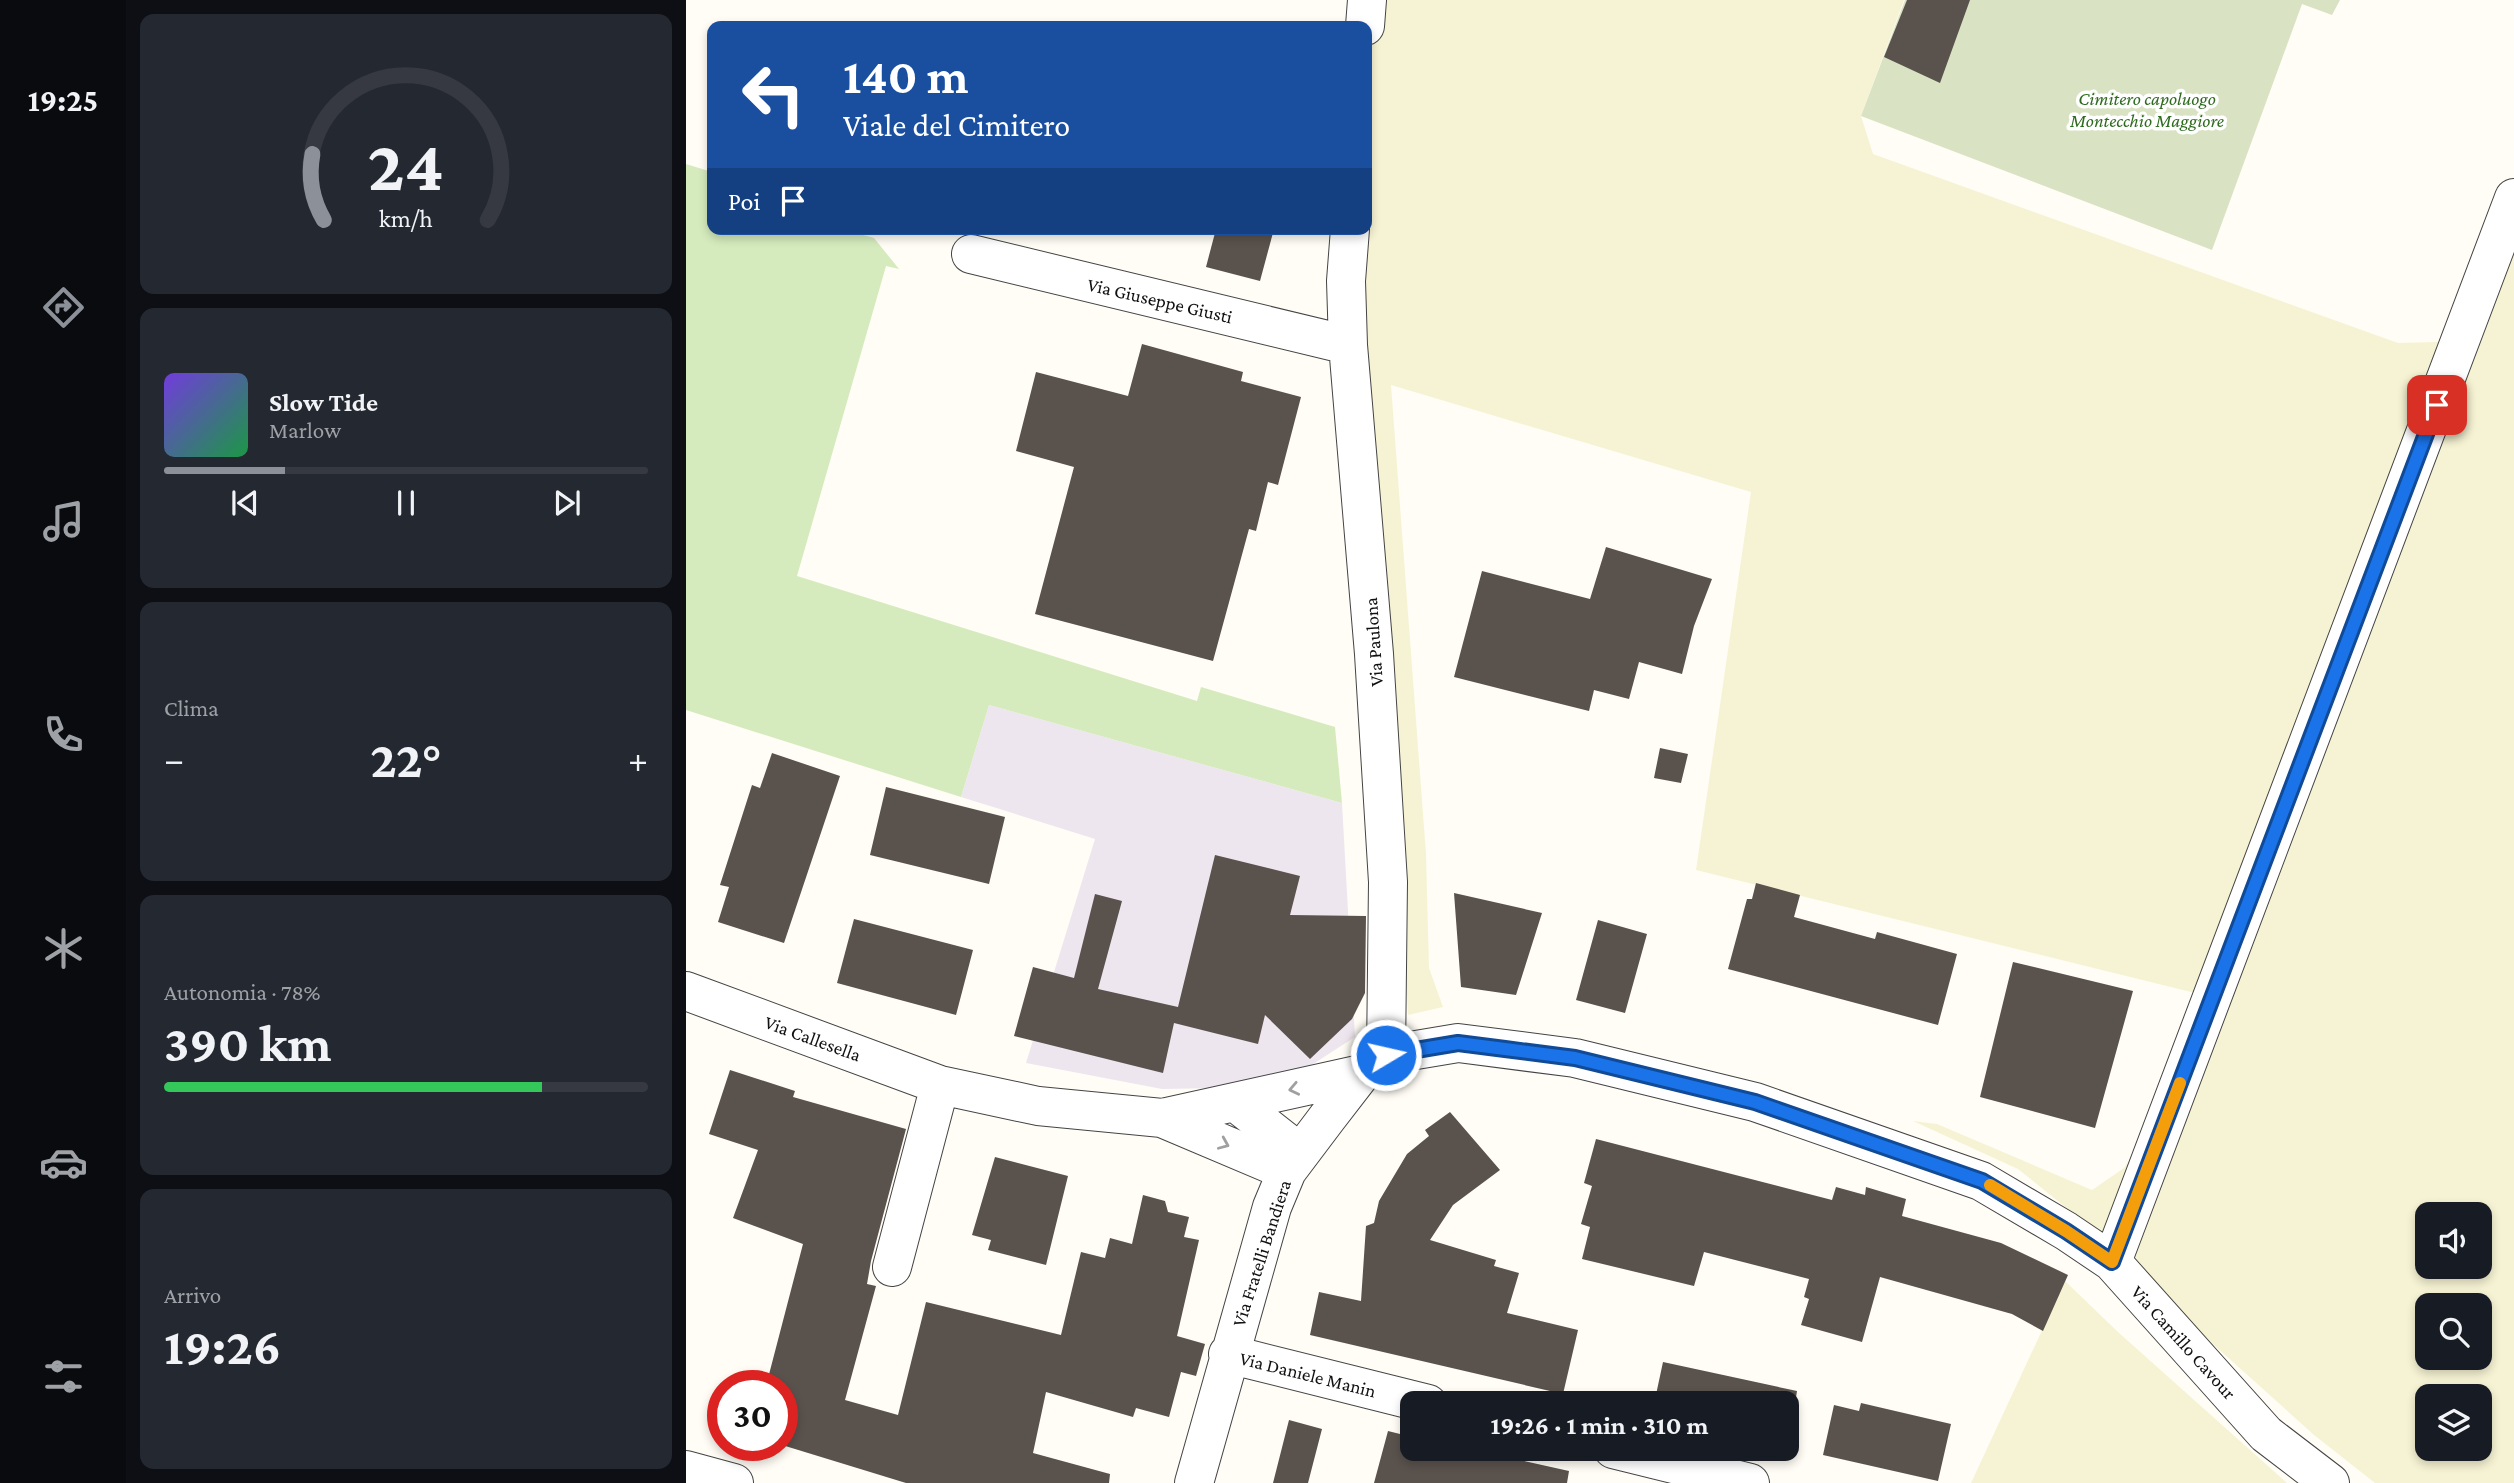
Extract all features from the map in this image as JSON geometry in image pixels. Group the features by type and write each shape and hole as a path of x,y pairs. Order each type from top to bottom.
{"street":[{"path":"1365,21 1367,0"},
{"path":"2112,1262 2514,198"},
{"name":"Via Paulona","path":"1350,235 1346,281 1348,345 1374,654 1388,882 1374,1064"},
{"name":"Via Giuseppe Giusti","path":"971,254 1348,345"},
{"name":"Via Callesella","path":"690,1002 940,1085 1038,1107 1161,1118 1294,1162"},
{"name":"Via Camillo Cavour","path":"1374,1064 1458,1043 1575,1058 1755,1102 1982,1181 2112,1262 2266,1434 2330,1483"},
{"name":"Via Callesella","path":"1161,1118 1374,1064"},
{"name":"Via Fratelli Bandiera","path":"1194,1483 1228,1354 1272,1207 1294,1162 1374,1064"},
{"path":"892,1267 940,1085"},
{"path":"1236,1101 1294,1162"},
{"name":"Via Daniele Manin","path":"1228,1354 1400,1397"},
{"path":"1661,1461 1751,1483"},
{"path":"686,1470 734,1483"}],"shaded area":[{"path":"1370,0 1904,0 1861,116 1873,154 2398,343 2471,341 2514,235 2514,1483 2375,1483 2314,1435 2155,1292 2074,1214 2018,1169 1913,1121 1937,1124 2092,1190 2124,1168 2142,1141 2195,993 1696,870 1751,492 1391,385 1426,854 1429,968 1443,1007 1408,1015 1399,837 1360,267 1366,235 1372,235"},
{"path":"989,705 1342,803 1355,1037 1310,1066 1222,1088 1162,1089 1026,1063 1095,839 961,797"},
{"path":"2065,1281 2118,1332 2287,1483 1971,1483"}],"green space":[{"name":"Cimitero capoluogo Montecchio Maggiore","path":"1905,0 2340,0 2332,15 2302,4 2212,250 1861,116"},
{"path":"686,164 707,170 707,235 863,235 874,238 899,269 886,266 797,576 1197,701 1201,687 1335,727 1342,803 989,705 961,797 686,710"}],"building":[{"path":"1907,0 1970,0 1940,83 1884,57"},
{"path":"1214,235 1272,235 1260,281 1206,267"},
{"path":"1142,344 1243,372 1241,381 1301,397 1278,485 1268,482 1256,531 1249,529 1213,661 1035,614 1074,467 1016,451 1036,372 1128,396"},
{"path":"1606,547 1712,579 1694,626 1682,674 1639,662 1629,699 1594,690 1589,711 1454,677 1482,571 1590,599"},
{"path":"1660,748 1688,754 1681,783 1654,778"},
{"path":"772,753 840,776 784,943 718,922 729,887 720,885 752,785 760,788"},
{"path":"886,787 1005,817 989,884 870,855"},
{"path":"1215,855 1300,876 1290,915 1366,916 1365,993 1352,1019 1310,1059 1265,1015 1258,1044 1174,1023 1163,1073 1014,1036 1033,967 1074,978 1095,894 1122,901 1098,989 1178,1007"},
{"path":"1756,883 1800,895 1794,917 1875,939 1877,932 1957,954 1938,1025 1728,969 1747,899 1752,899"},
{"path":"1454,893 1542,913 1516,995 1461,987"},
{"path":"854,919 973,950 956,1015 837,983"},
{"path":"1598,920 1647,934 1625,1013 1576,1000"},
{"path":"2013,962 2133,991 2095,1128 1980,1097"},
{"path":"730,1070 795,1091 793,1097 906,1129 871,1261 867,1284 876,1286 845,1400 898,1415 926,1302 1061,1335 1081,1252 1105,1258 1110,1238 1132,1244 1143,1195 1165,1201 1168,1212 1189,1217 1184,1237 1199,1240 1177,1336 1205,1344 1196,1376 1181,1372 1169,1417 1136,1408 1133,1417 1046,1392 1033,1453 1110,1474 1109,1483 906,1483 798,1450 798,1370 770,1370 803,1244 733,1218 758,1150 709,1134"},
{"path":"1450,1112 1500,1170 1453,1205 1430,1240 1496,1260 1494,1266 1519,1273 1507,1313 1578,1330 1564,1391 1550,1391 1310,1335 1319,1292 1361,1301 1366,1226 1374,1223 1379,1201 1407,1154 1429,1136 1425,1130"},
{"path":"1596,1139 1832,1200 1836,1187 1865,1195 1866,1187 1906,1199 1902,1216 2001,1243 2068,1275 2043,1331 2012,1314 1880,1277 1862,1342 1801,1325 1809,1299 1804,1297 1809,1279 1704,1252 1694,1286 1582,1259 1590,1227 1581,1224 1592,1186 1584,1183"},
{"path":"995,1157 1068,1176 1046,1265 988,1250 991,1240 972,1235"},
{"path":"1663,1362 1797,1391 1657,1391"},
{"path":"1861,1403 1951,1424 1938,1481 1823,1455 1834,1405 1859,1411"},
{"path":"1289,1420 1322,1429 1308,1483 1273,1483"},
{"path":"1388,1431 1400,1434 1400,1461 1524,1461 1569,1471 1567,1483 1374,1483"}],"slow traffic":[{"path":"1990,1185 2112,1262 2180,1083"}],"route":[{"path":"1386,1055 1458,1043 1575,1058 1755,1102 1982,1181 2112,1262 2437,405"}]}
